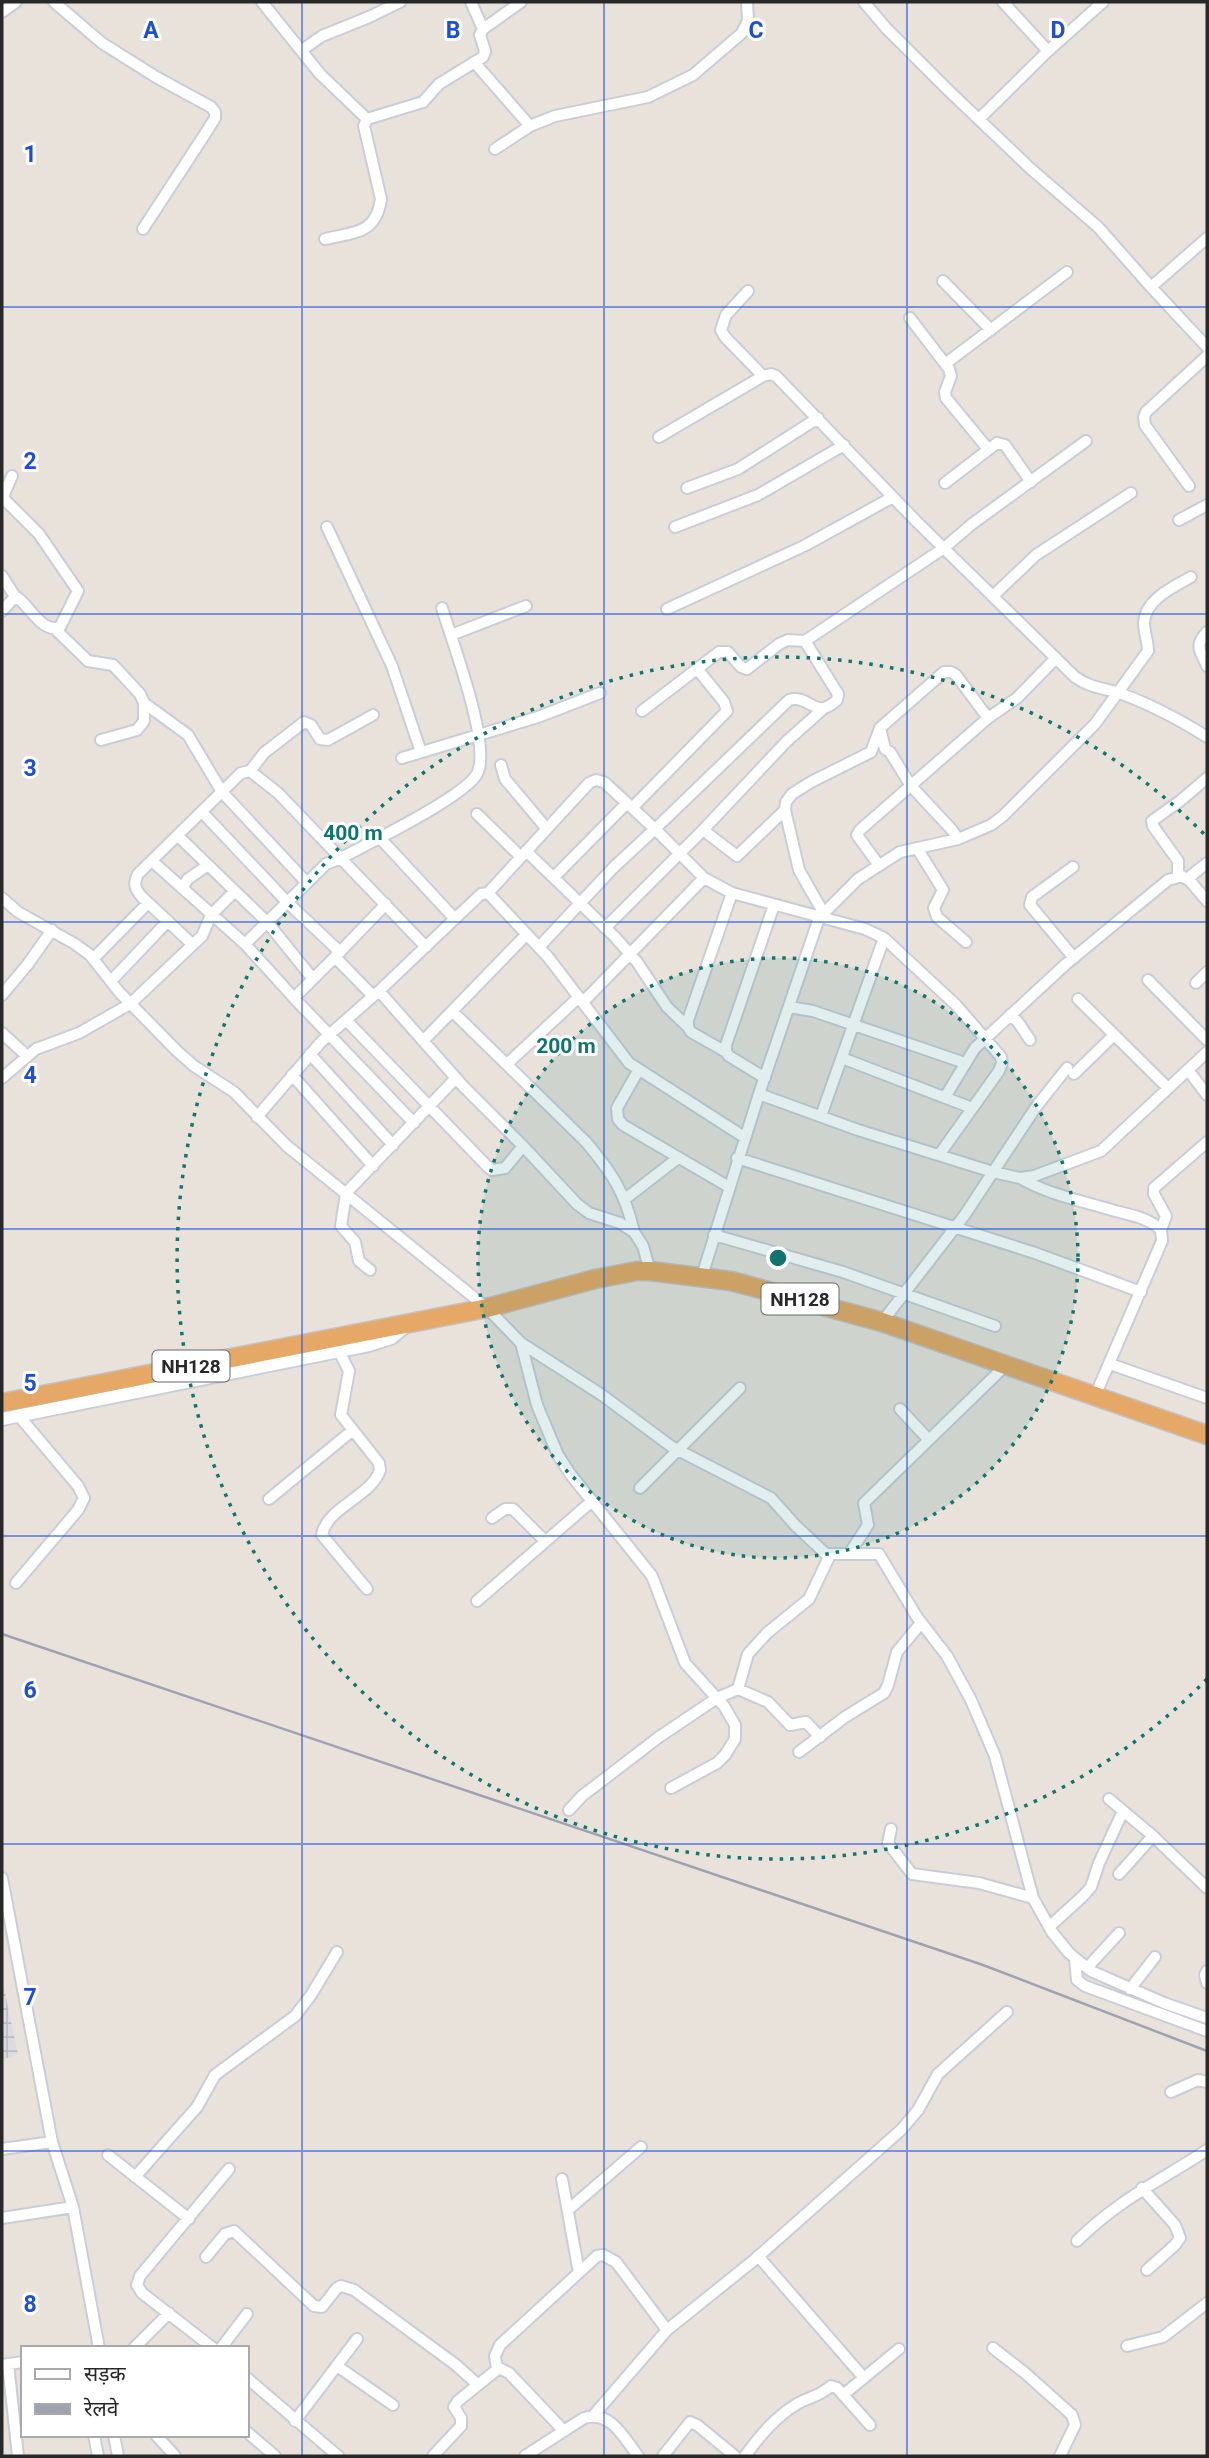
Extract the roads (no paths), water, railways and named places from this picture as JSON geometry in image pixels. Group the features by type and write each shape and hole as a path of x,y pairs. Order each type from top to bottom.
{"highway":[{"name":"NH128","path":"2,1403 487,1308 596,1279 650,1271 702,1276 761,1288 881,1322 1207,1435"}],"street":[{"path":"2,12 16,2"},
{"path":"54,2 102,43 211,107 215,112 215,118 143,229"},
{"path":"262,2 320,74 367,119"},
{"path":"302,50 321,36 369,18 400,2"},
{"path":"471,2 482,29"},
{"path":"367,119 423,102 439,84 483,57 485,51 480,35 482,29 521,2"},
{"path":"495,149 530,126 555,116 648,97 693,75 742,33 748,20 747,2"},
{"path":"864,2 886,28 979,119 1098,227 1207,346"},
{"path":"872,12 880,2"},
{"path":"1003,2 1048,51"},
{"path":"979,119 1048,51 1104,2"},
{"path":"474,62 530,126"},
{"path":"326,239 365,230 373,223 379,210 381,199 365,126 367,119"},
{"path":"1151,287 1207,238"},
{"path":"945,364 1067,272"},
{"path":"943,281 991,330"},
{"path":"748,291 726,315 721,330 763,376"},
{"path":"910,318 951,376 945,392 946,398 988,449"},
{"path":"1189,486 1145,425 1144,417 1146,412 1207,356"},
{"path":"659,437 763,376 771,374 782,380 893,497 1081,682 1119,693 1206,732"},
{"path":"687,488 738,469 818,418"},
{"path":"642,711 724,651 741,667 747,669 779,644 788,640 805,641 944,548 972,524 1086,441"},
{"path":"945,483 997,443 1005,445 1031,482"},
{"path":"674,527 758,495 844,445"},
{"path":"2,576 16,598 21,599 47,628 60,627 78,591 40,534 5,499 4,494 12,476"},
{"path":"994,595 1036,555 1131,493"},
{"path":"667,609 804,546 893,497"},
{"path":"1180,520 1207,505"},
{"path":"327,527 392,666 421,752"},
{"path":"702,1276 737,1158 821,915 858,879 900,852 958,839 991,825 1003,816 1095,724 1147,651 1144,622 1152,604 1162,594 1191,577"},
{"path":"2,611 16,598"},
{"path":"451,635 526,606"},
{"path":"244,944 326,864 448,799 470,784 481,766 479,736 442,608"},
{"path":"55,629 88,661 113,665 140,694 144,703 144,721 137,730 101,740"},
{"path":"1207,632 1200,639 1199,646 1207,666"},
{"path":"539,947 614,867 789,699 800,699 823,709 829,707 838,697 805,641"},
{"path":"878,864 857,835 865,825 988,718 1017,698 1056,658"},
{"path":"554,877 727,710 724,702 698,670"},
{"path":"871,752 880,728 947,671 956,675 988,718"},
{"path":"402,758 538,717 600,693"},
{"path":"144,703 188,735 222,792 307,883"},
{"path":"605,928 788,741 823,709"},
{"path":"192,944 137,892 135,885 138,874 242,773 250,771 264,753 304,722 311,725 320,739 328,740 373,715"},
{"path":"880,728 885,749"},
{"path":"821,915 799,870 785,810 786,802 792,794 871,752 885,749 890,752 911,786 958,839"},
{"path":"501,765 505,779 547,829"},
{"path":"250,771 278,793 426,947"},
{"path":"1207,778 1152,821 1178,861 1183,877 1207,901"},
{"path":"257,1117 329,1035 481,894 488,893 589,783 596,780 604,782 704,878 732,893 821,915 884,938 956,1005 999,1052 1002,1063 939,1155"},
{"path":"703,830 737,856 785,810"},
{"path":"202,812 583,1209 620,1223 634,1232"},
{"path":"477,814 554,877 605,928 630,954 667,1007 691,1032 765,1078"},
{"path":"178,836 267,922 313,978"},
{"path":"379,838 455,919"},
{"path":"916,848 943,890 934,912 966,942"},
{"path":"152,861 244,944 414,1124"},
{"path":"945,1097 975,1048 1074,958 1168,880 1183,877 1207,863"},
{"path":"182,888 188,879 208,864"},
{"path":"1073,867 1032,897 1030,905 1074,958"},
{"path":"508,1064 630,954 704,878"},
{"path":"2,1078 44,1045 79,1032 130,1004 202,936 211,915 234,891"},
{"path":"488,893 539,947 620,1054 638,1071 744,1137"},
{"path":"688,1027 688,1020 732,893"},
{"path":"2,900 75,944 93,959 130,1004 177,1051 194,1066 234,1092 287,1146 487,1308 521,1343 557,1364 662,1441 771,1498 801,1531 827,1554 829,1560 809,1599 766,1633 748,1654 738,1689"},
{"path":"93,959 148,903"},
{"path":"294,998 386,904"},
{"path":"726,1052 774,905"},
{"path":"111,981 168,921"},
{"path":"2,995 52,930"},
{"path":"424,1041 527,934"},
{"path":"821,1116 884,938"},
{"path":"1196,983 1207,972"},
{"path":"1148,980 1207,1040"},
{"path":"1078,999 1168,1087"},
{"path":"789,1007 813,1011 965,1063"},
{"path":"452,1010 586,1142 618,1184 650,1271"},
{"path":"1010,1016 1018,1022 1030,1040"},
{"path":"346,1020 492,1170 505,1168 523,1146"},
{"path":"2,1033 27,1056"},
{"path":"881,1322 956,1228 1036,1107 1070,1071 1114,1035"},
{"path":"1020,1178 1034,1176 1101,1151 1207,1052"},
{"path":"310,1054 393,1144"},
{"path":"842,1058 972,1108"},
{"path":"1188,1070 1207,1095"},
{"path":"638,1071 617,1108 618,1119 631,1131 729,1187"},
{"path":"292,1076 373,1166"},
{"path":"370,1270 359,1261 355,1242 341,1226 346,1193 456,1078"},
{"path":"759,1094 939,1155 1020,1178 1042,1190 1144,1220 1155,1224 1161,1230"},
{"path":"1096,1396 1162,1241 1161,1230 1166,1216 1154,1194 1154,1188 1207,1142"},
{"path":"625,1199 678,1158"},
{"path":"737,1158 1035,1253 1141,1292"},
{"path":"714,1235 797,1258 995,1326"},
{"path":"2,1419 339,1351 391,1338 408,1323"},
{"path":"521,1343 537,1405 548,1435 570,1475 652,1576 685,1663 717,1698 734,1726 731,1748 717,1763 671,1788"},
{"path":"339,1351 349,1371 341,1412 379,1463 379,1475 326,1523 323,1535 367,1590"},
{"path":"1111,1364 1207,1398"},
{"path":"849,1554 868,1525 864,1503 928,1438 1006,1366"},
{"path":"640,1488 740,1388"},
{"path":"900,1409 928,1438"},
{"path":"16,1583 78,1510 84,1498 78,1486 19,1416"},
{"path":"270,1499 353,1430"},
{"path":"477,1601 592,1501"},
{"path":"492,1518 505,1509 513,1509 545,1541"},
{"path":"827,1554 879,1554 921,1623 956,1672 995,1756 1033,1898 1048,1927 1075,1959 1087,1968 1130,1989 1205,2015"},
{"path":"799,1752 845,1717 884,1693 897,1652 921,1623"},
{"path":"569,1810 582,1796 659,1737 717,1698 738,1689 768,1702 787,1724 795,1725 805,1721 820,1737"},
{"path":"1109,1799 1153,1836 1207,1888"},
{"path":"1048,1927 1091,1886 1098,1863 1123,1811"},
{"path":"891,1829 888,1843 912,1874 979,1883 1033,1898"},
{"path":"1119,1874 1153,1836"},
{"path":"2,1878 52,2142 73,2207 99,2346"},
{"path":"1087,1968 1119,1933"},
{"path":"135,2176 197,2107 215,2075 295,2016 337,1952"},
{"path":"1130,1989 1155,1957"},
{"path":"1075,1959 1077,1980 1082,1985 1207,2031"},
{"path":"1207,1970 1207,1983"},
{"path":"593,2416 667,2330 758,2256 901,2130 918,2110 938,2074 1007,2012"},
{"path":"1171,2092 1198,2080 1207,2082"},
{"path":"2,2149 52,2142"},
{"path":"568,2210 641,2147"},
{"path":"1077,2241 1095,2223 1142,2189 1207,2150"},
{"path":"108,2155 189,2218"},
{"path":"211,2346 142,2292 137,2285 229,2169"},
{"path":"562,2179 579,2273"},
{"path":"1142,2189 1180,2234 1178,2242 1147,2270"},
{"path":"2,2218 73,2207"},
{"path":"206,2257 225,2234 234,2231 314,2305 322,2307 337,2288 348,2287 456,2365 477,2384"},
{"path":"497,2369 495,2356 500,2345 597,2256 603,2255 616,2262 667,2330"},
{"path":"758,2256 864,2378"},
{"path":"1127,2346 1163,2337 1204,2311"},
{"path":"136,2346 169,2312"},
{"path":"223,2346 247,2314"},
{"path":"295,2421 357,2339"},
{"path":"993,2348 1072,2415 1075,2425 1060,2456"},
{"path":"843,2395 899,2349"},
{"path":"5,2365 18,2456"},
{"path":"337,2366 393,2405"},
{"path":"433,2456 461,2426 462,2422 455,2410 456,2404 497,2369 509,2373 564,2431"},
{"path":"248,2379 336,2456"},
{"path":"745,2456 762,2434 796,2405 816,2398 831,2386 843,2395 870,2425"},
{"path":"525,2456 584,2418 602,2416 611,2422 638,2456"},
{"path":"663,2456 690,2422 735,2456"},
{"path":"248,2433 275,2456"},
{"path":"94,2437 98,2456"},
{"path":"114,2437 118,2456"},
{"path":"158,2437 175,2456"}],"railway":[{"path":"2,1634 983,1965 1207,2051"}]}
